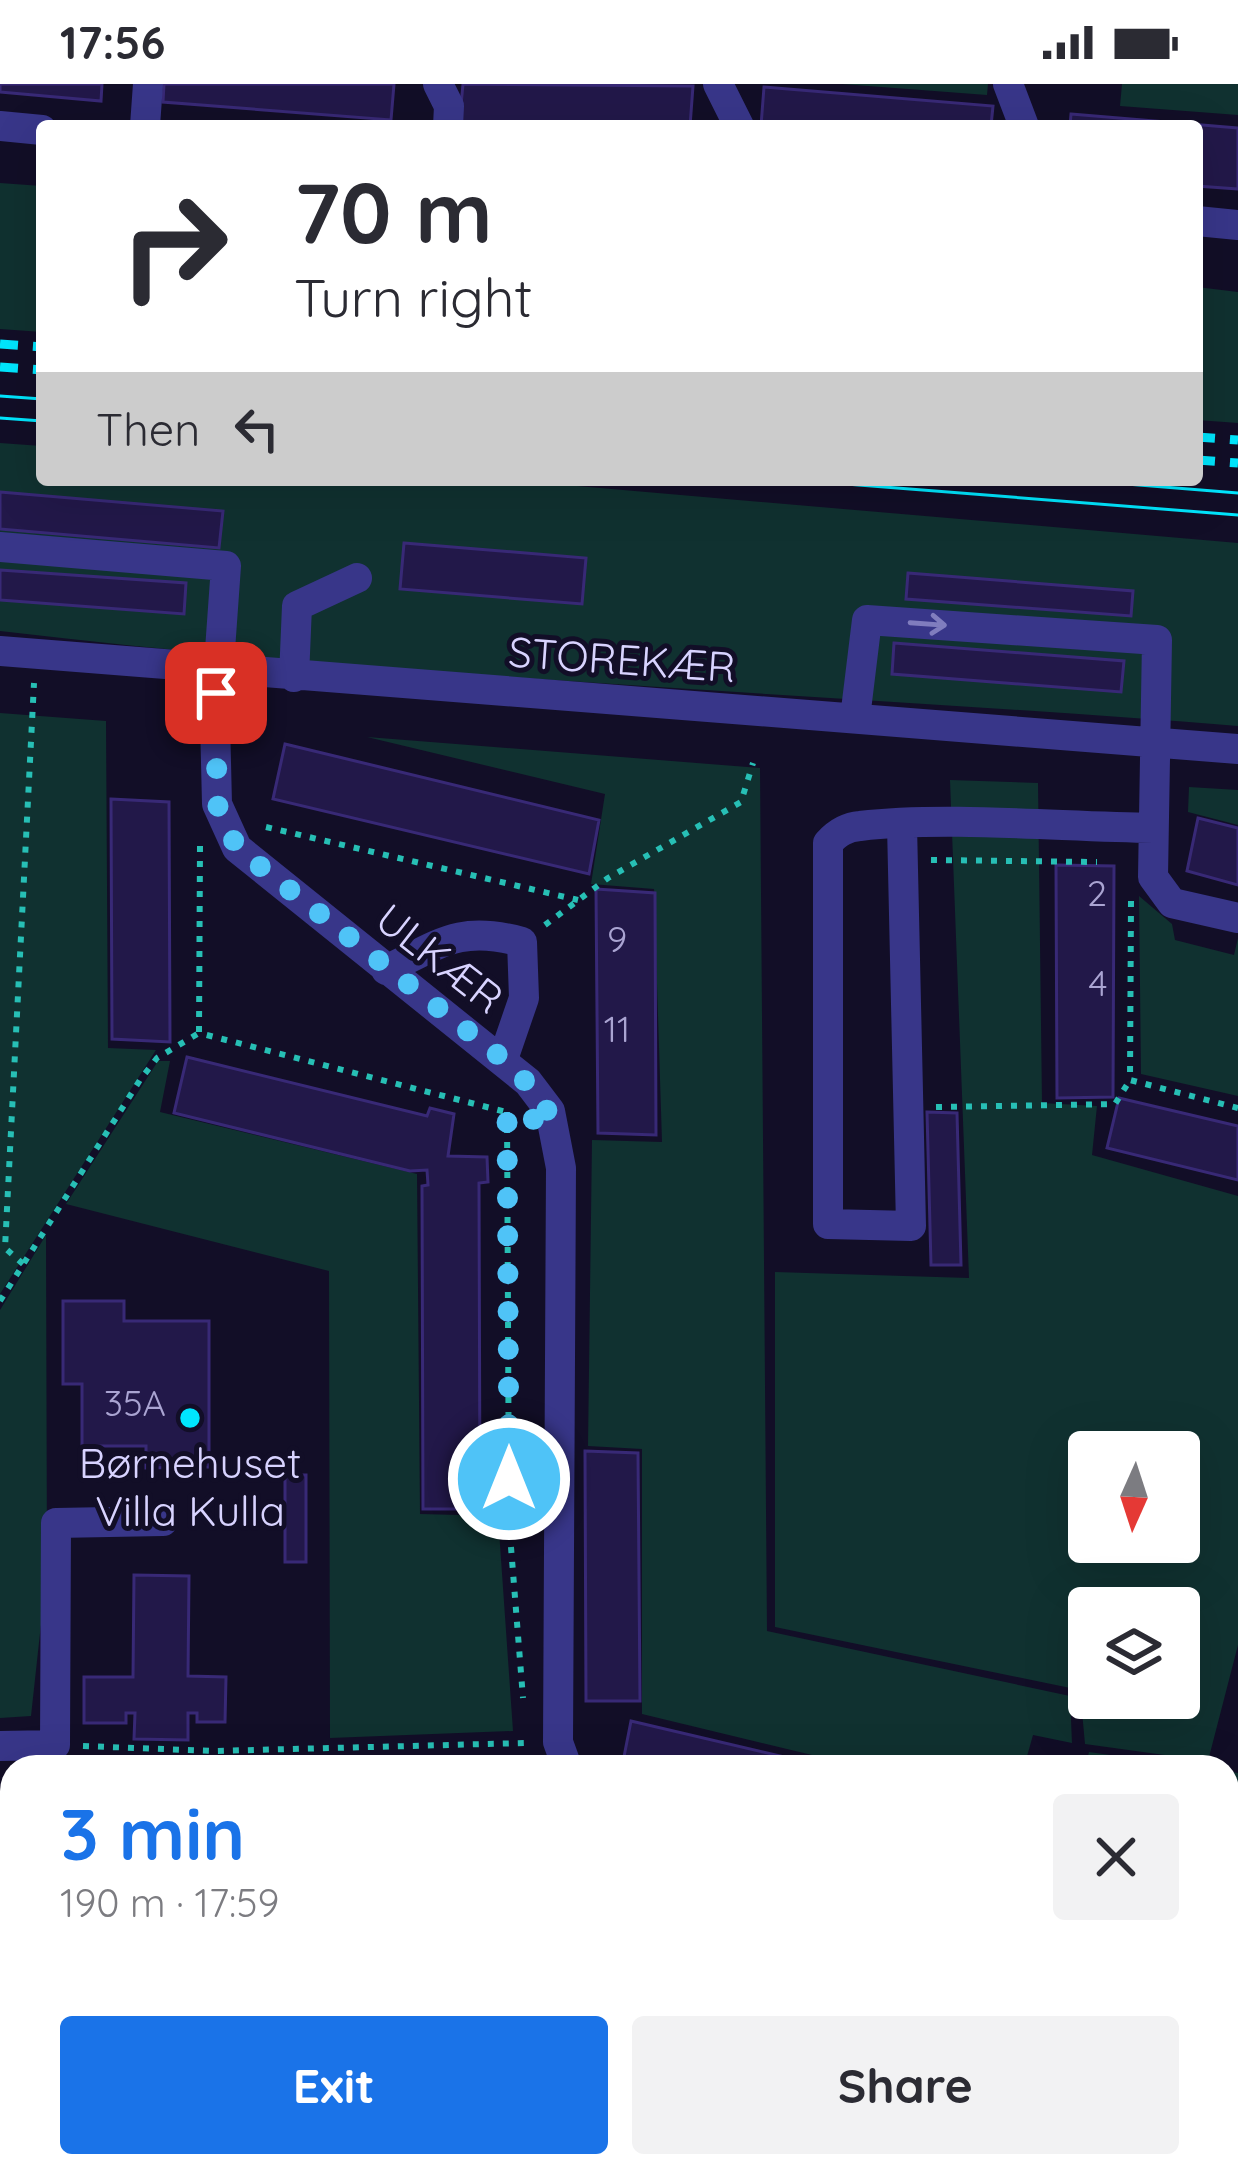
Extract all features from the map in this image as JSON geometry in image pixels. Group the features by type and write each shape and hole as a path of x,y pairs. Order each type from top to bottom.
{"street":[{"path":"146,120 148,84"},
{"path":"438,84 449,106 448,120"},
{"path":"718,84 737,120"},
{"path":"1008,84 1022,120"},
{"path":"0,126 36,129"},
{"path":"1203,222 1238,225"},
{"name":"ULKÆR","path":"0,547 226,566 217,672 217,804 212,827 503,1059 540,1096 554,1125 561,1168 562,1755"},
{"path":"294,677 297,606 357,578"},
{"path":"855,718 868,620 1157,640 1156,742 1145,850 1156,887 1172,903 1238,918"},
{"name":"STOREKÆR","path":"15,653 1238,749"},
{"path":"902,825 910,1226 828,1223 828,843 843,830 902,825 1145,850"},
{"path":"386,970 444,941 482,931 522,942 524,998 503,1059"},
{"path":"0,1746 56,1745 56,1523 163,1521"}],"path":[{"path":"15,653 36,710 5,1248 23,1264"},
{"path":"522,942 578,900 741,802 753,763"},
{"path":"199,1034 212,827 578,900"},
{"path":"903,861 1145,850 1130,1080 1115,1104 908,1106"},
{"path":"0,1301 149,1069 199,1034 554,1125"},
{"path":"1130,1080 1238,1108"},
{"path":"507,1112 509,1522 528,1755"},
{"path":"56,1745 214,1751 526,1743 562,1755"}],"green space":[{"path":"842,84 988,84 987,95"},
{"path":"1122,84 1238,84 1238,115 1120,106"},
{"path":"0,183 36,186 36,332 0,329"},
{"path":"1203,288 1238,292 1238,423 1203,420"},
{"path":"0,443 36,446 36,486 577,486 1238,543 1238,726 463,674 0,631"},
{"path":"0,713 106,721 108,1048 156,1050 0,1294"},
{"path":"367,737 760,768 767,1631 1068,1696 1072,1743 1033,1735 1027,1755 812,1755 642,1714 642,1449 588,1446 592,1140 662,1142 654,889 591,884 605,794"},
{"path":"950,780 1038,783 1042,1103 1097,1106 1092,1155 1238,1196 1238,1645 1210,1755 1165,1755 1085,1744 1083,1719 1200,1719 1200,1587 1068,1587 1068,1688 775,1627 775,1272 969,1278"},
{"path":"1189,787 1238,790 1238,825 1188,812"},
{"path":"1139,896 1172,924 1175,940 1234,955 1238,938 1238,1096 1141,1074"},
{"path":"158,1061 170,1061 160,1112 417,1174 420,1514 498,1516 513,1731 330,1738 329,1271 66,1204"},
{"path":"46,1235 47,1569 31,1716 0,1718 0,1310"}],"building":[{"path":"0,84 102,84 101,101 0,92"},
{"path":"164,84 394,84 391,120 163,102"},
{"path":"463,84 693,86 690,120 460,120"},
{"path":"764,87 993,106 992,120 761,120"},
{"path":"1071,114 1143,120 1070,120"},
{"path":"1203,125 1238,128 1238,189 1203,186"},
{"path":"0,492 223,511 219,548 0,529"},
{"path":"404,543 586,558 582,604 400,589"},
{"path":"0,570 186,583 184,614 0,600"},
{"path":"908,573 1133,591 1131,616 906,599"},
{"path":"894,643 1124,661 1121,692 892,674"},
{"path":"285,744 599,820 589,874 273,799"},
{"path":"111,799 169,802 170,1042 112,1039"},
{"path":"1198,818 1238,828 1238,885 1187,871"},
{"path":"1056,865 1114,866 1113,1097 1057,1098"},
{"path":"596,889 655,893 656,1135 598,1133"},
{"path":"187,1057 427,1116 430,1108 454,1114 448,1156 487,1157 488,1182 479,1183 480,1509 423,1509 422,1186 428,1185 427,1170 410,1171 174,1113"},
{"path":"1119,1098 1238,1126 1238,1180 1107,1148"},
{"path":"927,1112 957,1113 961,1265 931,1265"},
{"path":"63,1301 124,1301 124,1321 209,1321 209,1467 146,1468 146,1446 82,1446 82,1384 63,1384"},
{"path":"585,1451 638,1453 640,1701 586,1701"},
{"path":"285,1475 306,1475 306,1562 285,1562"},
{"path":"134,1575 189,1576 188,1676 226,1677 225,1722 197,1722 197,1713 188,1713 188,1740 134,1739 135,1713 126,1713 126,1723 84,1723 84,1677 133,1677"},
{"path":"631,1721 776,1755 624,1755"}],"tram line":[{"path":"0,396 36,399"},
{"path":"0,418 36,421"},
{"path":"871,486 1238,515"},
{"path":"1151,486 1238,493"}],"railway":[{"path":"0,344 36,347"},
{"path":"0,367 36,370"},
{"path":"1203,437 1238,440"},
{"path":"1203,460 1238,463"}],"place":[{"name":"Børnehuset Villa Kulla","path":"190,1418"}],"route":[{"path":"216,693 217,804 237,848 503,1059 550,1111 554,1125 507,1112 509,1479"}]}
